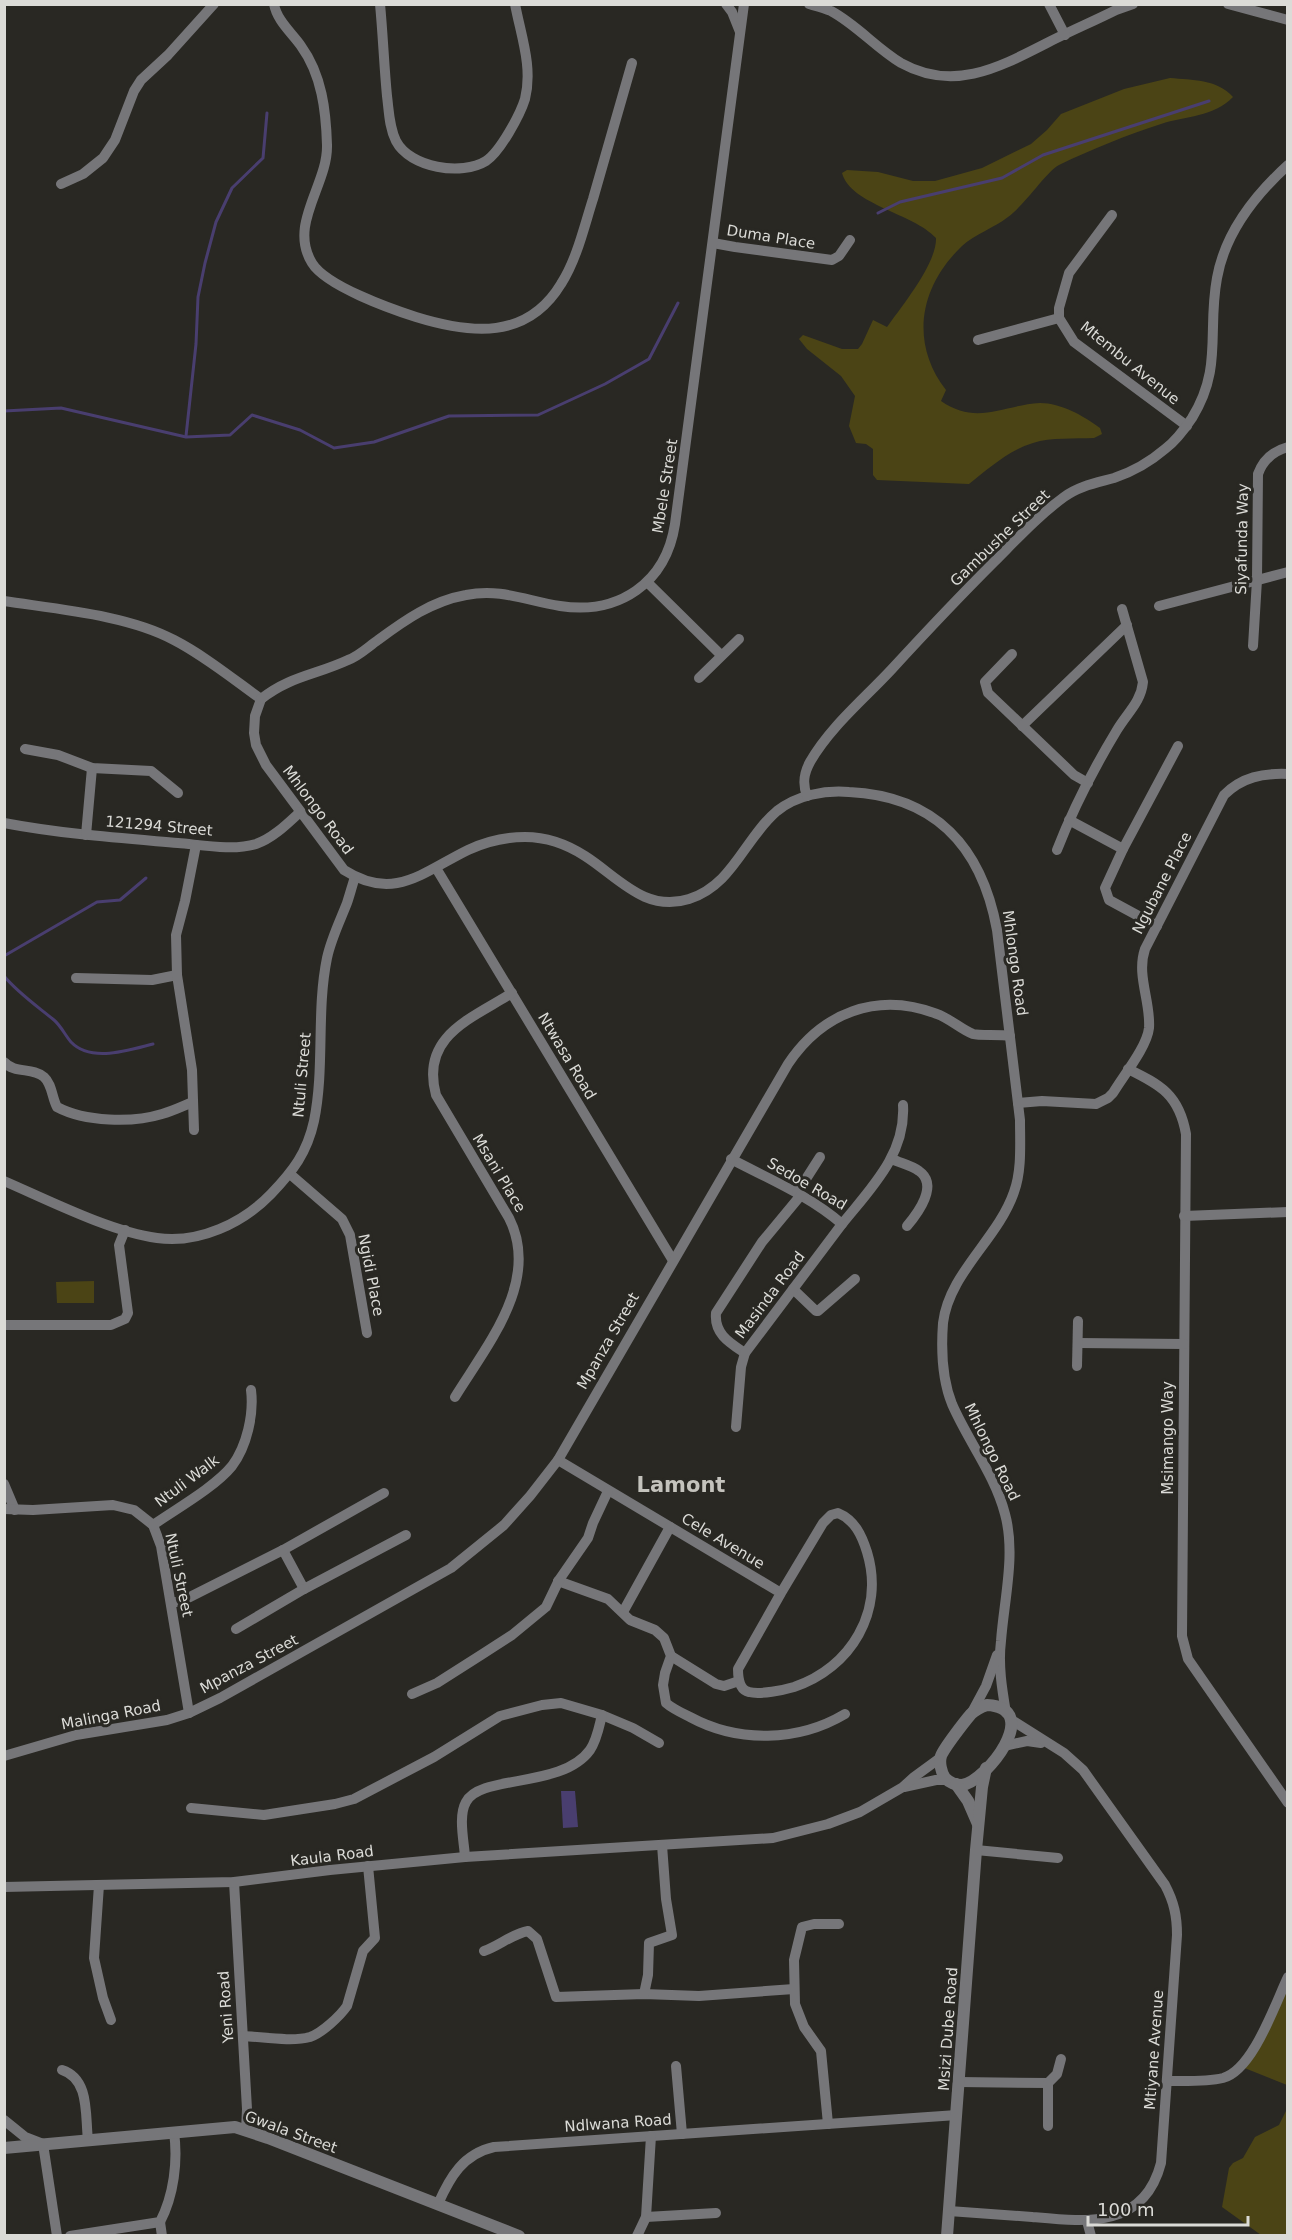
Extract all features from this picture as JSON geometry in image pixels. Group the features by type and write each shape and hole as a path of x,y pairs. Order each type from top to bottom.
{"street":[{"path":"61,184 83,174 104,158 115,140 134,91 141,80 168,55 214,4"},
{"path":"274,4 279,18 310,60 321,91 327,158 308,210 304,233 306,251 313,265 324,276 388,308 435,323 493,330 533,314 550,300 562,283 585,224 632,63"},
{"path":"380,4 389,116 396,142 414,160 440,167 462,168 487,160 506,136 524,101 528,80 527,60 515,4"},
{"path":"726,4 741,35"},
{"name":"Mbele Street","path":"261,699 298,677 348,660 409,618 443,601 467,595 503,593 558,606 596,606 629,596 648,583 664,559 673,538 744,4"},
{"path":"809,4 831,7 883,51 903,64 922,72 962,76 996,69 1116,10 1133,4"},
{"path":"1048,4 1065,35"},
{"path":"1228,4 1287,20"},
{"name":"Gambushe Street","path":"807,796 803,787 804,774 826,740 1034,521 1076,489 1127,473 1147,462 1165,450 1187,426 1200,405 1209,381 1213,361 1215,294 1222,261 1247,208 1265,186 1287,165"},
{"name":"Mtembu Avenue","path":"1112,215 1069,273 1059,308 1059,318 1074,342 1187,426"},
{"name":"Duma Place","path":"713,243 735,248 832,260 850,240"},
{"name":"Mtembu Avenue","path":"978,340 1059,318"},
{"name":"Siyafunda Way","path":"1253,646 1257,580 1258,474 1273,453 1287,447"},
{"path":"1159,606 1287,572"},
{"path":"648,583 721,655"},
{"path":"4,601 98,616 159,633 195,652 261,699"},
{"path":"1057,850 1088,783 1118,728 1142,693 1143,682 1122,609"},
{"path":"1022,726 1126,625"},
{"path":"699,678 739,639"},
{"path":"1012,654 988,677 985,682 986,687 994,699 1074,776 1088,783"},
{"name":"Mhlongo Road","path":"261,699 255,716 254,733 256,746 266,765 344,870 355,877 378,884 398,884 417,879 470,849 494,841 525,837 547,840 584,855 635,893 649,899 667,902 686,900 706,892 723,879 777,811 791,802 826,792 865,792 912,804 946,828 964,848 984,882 993,906 1018,1103 1020,1147 1014,1192 995,1228 952,1294 945,1311 942,1346 946,1383 951,1403 1000,1497 1006,1516 1009,1548 1000,1643 1000,1675 1008,1716"},
{"path":"1156,926 1109,900 1106,893 1107,881 1178,746"},
{"path":"25,749 58,755 92,768 151,771 178,793"},
{"path":"86,835 92,768"},
{"name":"Ngubane Place","path":"1018,1103 1042,1101 1096,1104 1108,1098 1148,1034 1149,1018 1142,957 1224,795 1241,782 1256,775 1287,774"},
{"name":"121294 Street","path":"4,823 86,835 247,846 273,836 300,812"},
{"path":"1069,820 1123,849"},
{"path":"194,1130 192,1070 177,975 176,935 196,844"},
{"name":"Ntwasa Road","path":"436,868 672,1259"},
{"name":"Ntuli Street","path":"4,1180 125,1230 159,1238 188,1237 218,1230 253,1212 290,1174 307,1143 314,1118 327,959 355,877"},
{"path":"75,978 152,980 177,975"},
{"name":"Msani Place","path":"455,1397 502,1318 513,1295 520,1254 515,1231 436,1095 433,1068 439,1046 446,1036 469,1018 512,993"},
{"name":"Mpanza Street","path":"189,1713 283,1664 451,1568 504,1525 558,1460 731,1159 797,1050 818,1029 837,1017 865,1008 898,1005 935,1013 975,1034 1010,1036"},
{"path":"4,1062 14,1069 41,1075 50,1086 57,1107 67,1113 108,1119 134,1119 162,1114 193,1102"},
{"name":"Msimango Way","path":"1128,1069 1155,1082 1174,1100 1180,1110 1186,1134 1182,1636 1184,1649 1188,1659 1287,1803"},
{"name":"Sedoe Road","path":"731,1159 799,1194 843,1224 892,1159 903,1130 903,1105"},
{"path":"745,1353 721,1334 716,1313 762,1242 799,1194 820,1157"},
{"path":"892,1159 920,1171 927,1184 923,1203 908,1226"},
{"name":"Ngidi Place","path":"290,1174 342,1219 350,1235 367,1333"},
{"path":"1184,1216 1287,1212"},
{"name":"Masinda Road","path":"736,1427 741,1367 745,1353 843,1224"},
{"path":"4,1325 111,1325 125,1319 128,1313 119,1245 125,1230"},
{"path":"793,1289 818,1311 855,1279"},
{"path":"1077,1366 1078,1321"},
{"path":"1077,1343 1184,1344"},
{"name":"Ntuli Walk","path":"153,1525 218,1479 232,1466 248,1430 253,1403 251,1390"},
{"name":"Cele Avenue","path":"558,1460 781,1593"},
{"path":"4,1484 10,1509"},
{"path":"412,1694 437,1683 539,1614 550,1601 558,1581 588,1538 608,1491"},
{"path":"171,1602 180,1602 283,1550 384,1493"},
{"name":"Ntuli Street","path":"10,1509 113,1505 134,1510 153,1525 161,1546 189,1713"},
{"path":"838,1513 853,1522 864,1542 872,1577 869,1605 859,1636 833,1667 812,1681 784,1690 749,1692 742,1688 739,1681 738,1669 741,1661 823,1523 831,1515 838,1513"},
{"path":"623,1612 670,1527"},
{"path":"236,1629 304,1589 406,1535"},
{"path":"283,1550 304,1589"},
{"path":"558,1581 608,1599 630,1620 661,1634 671,1656 663,1685 666,1703 712,1728 751,1736 771,1736 814,1729 830,1724 845,1714"},
{"name":"Mhlongo Road","path":"971,1714 990,1675 1000,1643"},
{"path":"671,1656 716,1684 724,1686 739,1681"},
{"path":"191,1808 264,1815 354,1799 434,1757 500,1716 542,1705 561,1703 602,1715 633,1728 658,1743"},
{"path":"952,1782 969,1782 986,1768 1012,1732 1008,1716 994,1706 987,1705 971,1714 940,1758 942,1772 968,1801 979,1826"},
{"name":"Malinga Road","path":"4,1756 76,1734 141,1725 189,1713"},
{"path":"465,1857 464,1804 469,1797 481,1789 549,1776 571,1766 592,1748 602,1715"},
{"name":"Mtiyane Avenue","path":"949,2211 1087,2221 1111,2218 1143,2198 1151,2187 1161,2163 1178,1922 1171,1897 1092,1780 1073,1760 1008,1716"},
{"name":"Mtiyane Avenue","path":"1004,1746 1027,1741 1050,1745"},
{"name":"Kaula Road","path":"4,1887 234,1882 465,1857 773,1838 807,1831 845,1818 903,1787 940,1758"},
{"name":"Msizi Dube Road","path":"947,2235 976,1850 986,1768"},
{"name":"Kaula Road","path":"903,1787 936,1780 952,1782"},
{"path":"644,1994 648,1975 649,1943 672,1935 666,1899 662,1845"},
{"path":"976,1850 1058,1858"},
{"path":"243,2036 311,2037 342,2014 347,2006 363,1951 375,1938 368,1866"},
{"name":"Yeni Road","path":"234,1882 248,2109 246,2130"},
{"path":"99,1885 94,1958 103,1998 111,2020"},
{"path":"828,2124 821,2051 798,2014 794,1989 796,1975 794,1960 802,1927 814,1924 839,1924"},
{"path":"484,1951 497,1947 521,1932 528,1931 537,1939 556,1997 644,1994 699,1996 794,1989"},
{"path":"1167,2081 1224,2078 1242,2067 1254,2049 1287,1977"},
{"path":"1048,2126 1048,2083 1057,2074 1061,2058"},
{"path":"676,2066 682,2134"},
{"path":"62,2070 77,2078 82,2086 88,2139"},
{"path":"959,2082 1048,2083"},
{"name":"Ndlwana Road","path":"438,2204 456,2170 472,2156 494,2147 957,2115"},
{"path":"4,2120 25,2137 43,2144 57,2235"},
{"name":"Gwala Street","path":"4,2148 222,2127 246,2130 519,2235"},
{"path":"162,2235 160,2222 166,2210 175,2172 174,2132"},
{"path":"637,2235 646,2217 651,2136"},
{"path":"646,2217 716,2213"},
{"path":"1087,2221 1091,2235"},
{"path":"70,2235 160,2222"}],"shaded area":[{"path":"1170,78 1212,84 1227,91 1233,97 1217,109 1135,133 1059,165 1048,174 1015,212 962,246 937,279 924,315 927,353 934,372 946,390 941,401 966,412 978,413 1040,403 1056,405 1087,419 1100,428 1102,434 1094,438 1047,440 1024,446 999,460 969,484 877,480 873,475 873,449 866,444 856,443 849,426 855,396 841,376 807,349 799,339 803,335 842,349 858,349 873,320 887,327 909,296 931,260 936,238 926,229 857,193 842,173 847,170 878,172 913,181 935,181 982,168 1031,144 1061,114 1124,89"},
{"path":"94,1281 94,1303 57,1303 56,1282"},
{"path":"561,1791 575,1791 578,1827 563,1828"},
{"path":"1287,1977 1287,2085 1242,2067"},
{"path":"1287,2109 1287,2235 1261,2235 1222,2207 1229,2168 1243,2158 1255,2137 1279,2125"}],"waterway":[{"path":"878,213 900,202 1002,178 1043,155 1209,101"},
{"path":"186,436 196,344 198,297 205,263 216,222 232,188 263,158 267,113"},
{"path":"4,411 61,408 186,437 230,435 252,415 300,430 334,448 374,442 449,416 538,415 605,384 649,359 678,303"},
{"path":"4,956 97,902 120,900 146,878"},
{"path":"4,976 21,994 56,1022 71,1042 79,1048 89,1052 110,1053 153,1044"}],"district":[{"name":"Lamont","path":"681,1485"}]}
